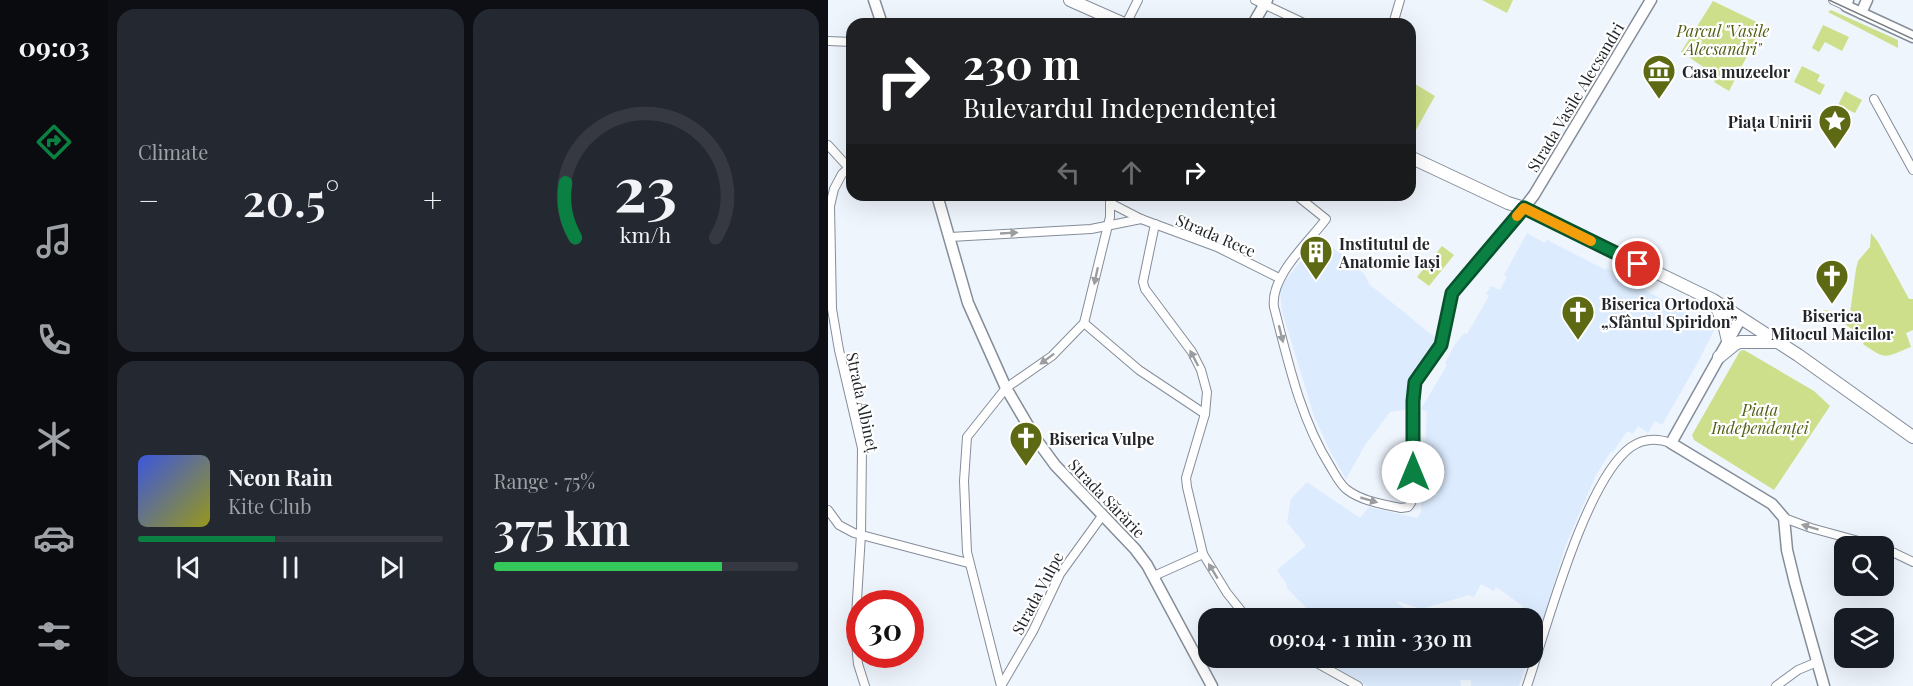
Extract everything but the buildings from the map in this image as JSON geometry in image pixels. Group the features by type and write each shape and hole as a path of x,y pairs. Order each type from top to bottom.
{"main road":[{"path":"1070,0 1111,18"},
{"path":"1416,160 1508,203 1524,208 1713,300 1778,342 1913,437"},
{"path":"1713,300 1724,324 1728,341"},
{"path":"1719,357 1740,342 1778,342"}],"street":[{"path":"874,0 880,18"},
{"path":"1128,18 1138,0"},
{"path":"1395,18 1400,0"},
{"name":"Strada Vasile Alecsandri","path":"1524,208 1651,0"},
{"path":"1833,0 1847,3 1861,13 1913,37"},
{"path":"1861,13 1867,0"},
{"path":"1255,18 1262,2 1294,18"},
{"path":"828,41 846,42"},
{"path":"1874,99 1913,170"},
{"path":"828,145 846,161"},
{"name":"Strada Albineț","path":"846,170 834,189 829,207 832,309 839,350 862,448 861,534 855,633 858,664 865,686"},
{"name":"Strada Sărărie","path":"939,201 968,303 1006,388 1036,439 1055,465 1135,549 1154,576 1212,686"},
{"path":"1304,201 1326,219 1279,278 1273,295 1274,307 1299,400 1324,457 1342,485 1354,495 1365,500 1401,508 1408,507 1411,502 1415,382 1441,345 1452,293 1524,208"},
{"path":"1001,686 968,563 964,481 966,437 1006,388 1052,356 1079,331 1084,323 1110,217 1110,203"},
{"name":"Strada Rece","path":"1110,203 1141,219 1217,247 1279,278"},
{"path":"950,237 1107,227 1141,219"},
{"path":"1155,224 1143,282 1144,290 1192,352 1201,370 1207,392 1205,414 1186,477 1193,517 1203,554 1239,608"},
{"path":"1671,443 1742,318"},
{"path":"1084,323 1139,370 1205,414"},
{"path":"1527,686 1578,533 1609,472 1624,453 1638,444 1652,439 1671,443 1772,504 1784,518 1840,536"},
{"path":"828,510 839,525 861,534 968,563"},
{"name":"Strada Vulpe","path":"1001,686 1033,630 1060,574 1102,516"},
{"path":"1784,518 1795,583 1824,686"},
{"path":"1894,553 1913,562"},
{"path":"1154,576 1203,554"},
{"path":"1776,686 1798,670 1817,662"},
{"path":"1326,668 1358,686"}],"shaded area":[{"path":"1527,233 1545,243 1547,240 1606,270 1607,268 1620,278 1636,283 1695,318 1696,316 1716,327 1662,425 1655,421 1648,433 1638,426 1633,434 1627,431 1596,475 1565,547 1543,618 1543,608 1522,608 1523,606 1496,587 1494,591 1481,584 1474,597 1469,595 1424,608 1397,601 1405,608 1306,608 1286,587 1287,585 1277,570 1306,546 1287,522 1291,499 1307,482 1360,518 1369,507 1417,518 1421,512 1427,412 1421,409 1447,365 1445,363 1454,346 1464,333 1467,334 1489,296 1486,294 1491,286 1500,290 1507,277 1504,275"},
{"path":"1325,242 1353,263 1365,275 1369,284 1437,339 1436,346 1410,378 1405,410 1390,412 1365,445 1346,479 1314,416 1282,311 1280,291 1281,286 1315,243"},
{"path":"1335,668 1525,668 1519,686 1471,686 1471,680 1460,680 1461,686 1367,686"}],"green space":[{"path":"1482,0 1513,0 1507,13"},
{"name":"Parcul \"Vasile Alecsandri\"","path":"1713,1 1763,25 1729,91 1714,82 1717,76 1681,52"},
{"path":"1831,10 1898,40 1898,48 1828,12"},
{"path":"1823,25 1849,37 1842,51 1825,42 1819,52 1812,48"},
{"path":"1802,66 1820,75 1817,81 1825,85 1820,95 1794,82"},
{"path":"1416,85 1435,96 1416,130"},
{"path":"1845,91 1862,100 1855,113 1838,105"},
{"path":"1871,233 1909,299 1913,299 1913,330 1906,333 1911,347 1886,356 1863,344 1866,338 1823,310 1850,313 1858,261 1870,247"},
{"path":"1442,246 1454,255 1429,286 1417,277"},
{"name":"Piața Independenței","path":"1744,350 1814,391 1830,406 1774,490 1694,440 1692,435 1740,351"}],"tram line":[{"path":"1829,0 1913,39"}],"slow traffic":[{"path":"1517,216 1524,208 1591,241"}],"place":[{"name":"Casa muzeelor","path":"1659,100"},
{"name":"Piața Unirii","path":"1835,150"},
{"name":"Institutul de Anatomie Iași","path":"1316,281"},
{"name":"Biserica Mitocul Maicilor","path":"1832,305"},
{"name":"Biserica Ortodoxă „Sfântul Spiridon”","path":"1578,341"},
{"name":"Biserica Vulpe","path":"1026,467"}],"route":[{"path":"1413,472 1415,382 1441,345 1452,293 1524,208 1638,264"}]}
